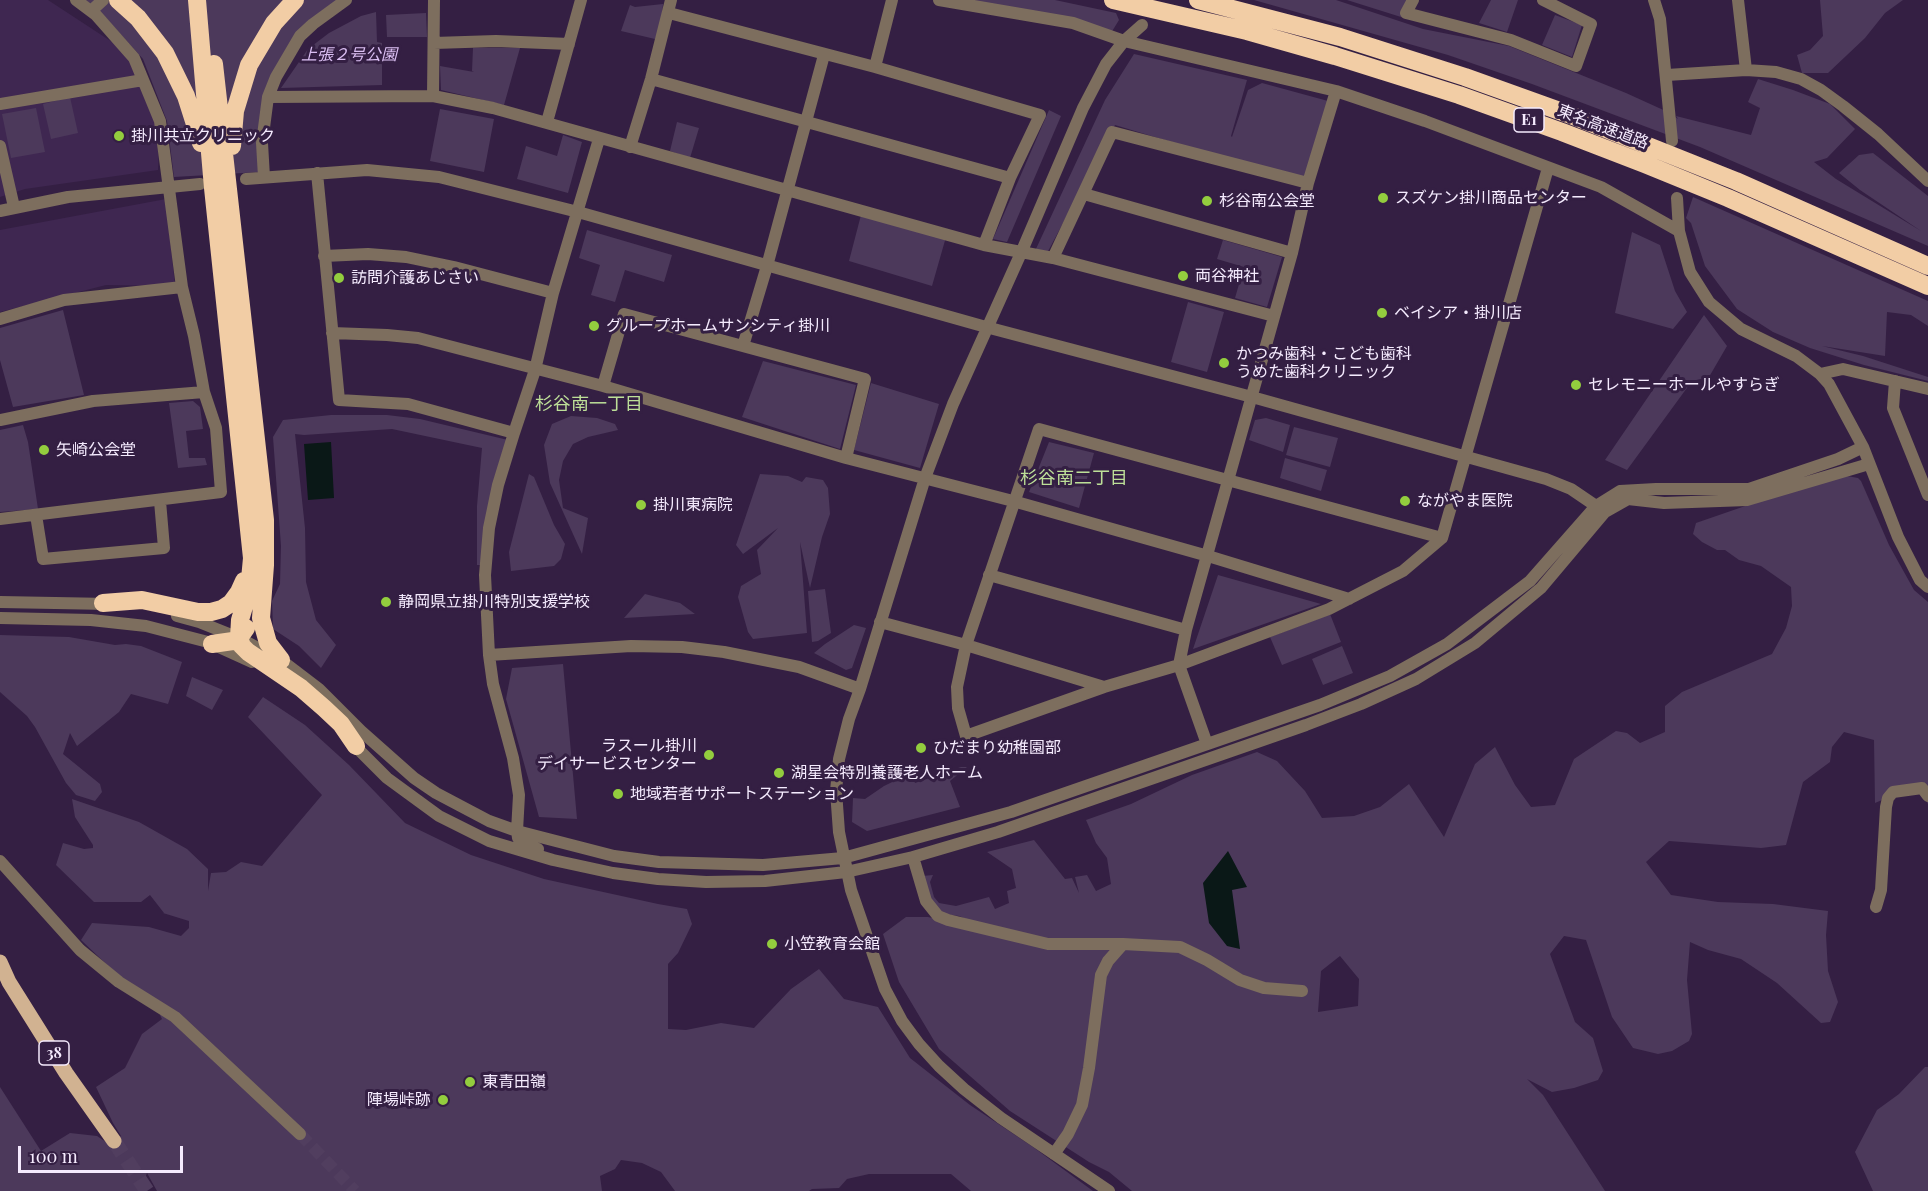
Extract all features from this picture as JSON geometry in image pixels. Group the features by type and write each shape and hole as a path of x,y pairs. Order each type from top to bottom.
{"highway":[{"path":"118,0 153,36 175,70 196,124 214,188"},
{"path":"197,0 252,558 251,574 240,620 239,638 242,646 248,652 302,688 324,708 341,724 356,746"},
{"path":"206,0 214,188 265,520 262,627 268,643 281,660"},
{"path":"214,188 241,87 260,45 274,23 295,0"},
{"name":"東名高速道路","path":"1113,0 1247,31 1459,95 1645,164 1928,286"},
{"name":"東名高速道路","path":"1198,0 1340,38 1465,77 1568,114 1736,181 1928,266"},
{"path":"103,603 142,600 198,612 222,609 231,603 245,578 249,525"},
{"path":"213,644 226,643 239,638 248,624 263,578"}],"main road":[{"name":"38","path":"0,963 9,982 66,1073 114,1141"}],"street":[{"path":"0,519 221,492 216,428 204,392 182,287 160,121 134,58 91,11 76,0"},
{"path":"91,11 103,0"},
{"path":"264,177 262,143 268,97 286,57 300,36 312,24 346,0"},
{"path":"433,96 434,0"},
{"path":"547,122 581,0"},
{"path":"630,147 672,0"},
{"path":"875,67 892,0"},
{"path":"939,0 1073,23 1124,41 1336,91 1425,121 1601,188 1679,231"},
{"path":"1413,0 1407,13 1511,40 1576,66 1591,24 1543,0"},
{"path":"1654,0 1660,19 1672,141"},
{"path":"1738,0 1746,70"},
{"path":"669,13 875,67 1040,115 1010,178 984,245"},
{"path":"1109,1191 1001,1118 964,1089 918,1044 902,1021 885,989 846,872 839,832 836,791 839,759 849,719 925,478 953,404 1083,108 1106,64 1124,41 1142,25"},
{"path":"434,43 496,41 568,44"},
{"path":"743,346 824,55"},
{"path":"1667,75 1746,70 1776,72 1801,79 1821,90 1878,134 1928,181"},
{"path":"651,78 1010,178"},
{"path":"0,104 143,80"},
{"path":"1207,744 1179,665 1186,630 1230,481 1292,253 1308,183 1336,91"},
{"path":"268,97 433,96 493,108 984,245 1053,258 1274,316"},
{"path":"1053,258 1113,132 1308,183"},
{"path":"599,139 553,293 535,370 498,485 489,528 485,575 486,618 493,684 513,758 519,795 518,838 523,844 535,848 586,860 632,875"},
{"path":"0,146 14,207"},
{"path":"1443,538 1039,429 966,645 957,687 958,708 966,736 1104,687 1179,665 1329,609 1403,571 1443,538 1548,168"},
{"path":"246,179 367,170 439,177 578,212 986,327 1252,397 1546,479 1571,489 1596,506"},
{"path":"317,173 339,400 408,404 514,434"},
{"path":"0,211 68,197 169,186 214,188"},
{"path":"1084,194 1292,253"},
{"path":"1677,198 1679,231 1690,272 1709,302 1741,329 1796,356 1820,374 1829,384 1863,447 1898,537 1920,580 1928,587"},
{"path":"324,256 368,254 406,257 553,293"},
{"path":"0,319 64,300 182,287"},
{"path":"603,386 624,314 865,379 846,458"},
{"path":"332,333 418,338 603,386 846,458 1013,501 1208,556 1349,599"},
{"path":"1820,374 1844,369 1928,389"},
{"path":"1895,381 1893,408 1924,477 1928,495"},
{"path":"0,420 93,401 204,392"},
{"path":"0,602 122,604 165,612 199,622 239,638 281,660 319,689 414,778 466,810 517,831 614,856 659,862 763,865 843,858 1011,812 1320,705 1390,676 1447,644 1530,581 1596,506 1620,491 1749,489 1838,459 1863,447"},
{"path":"0,618 34,617 123,623 174,632 213,644 251,661 279,678 320,711 387,778 412,797 439,816 489,841 553,861 632,875 718,882 765,881 846,872 913,857 998,832 1361,704 1416,679 1475,643 1541,588 1605,512 1628,499 1664,503 1747,500 1869,464"},
{"path":"36,515 43,560 164,548 160,501"},
{"path":"989,575 1186,630"},
{"path":"880,622 966,645 1104,687"},
{"path":"489,655 631,646 682,647 724,652 799,667 860,689"},
{"path":"1876,907 1881,890 1888,798 1893,792 1922,788 1928,796"},
{"path":"489,841 506,839 517,831"},
{"path":"913,857 926,901 939,916 948,920 1048,944 1180,947 1240,980 1264,988 1302,991"},
{"path":"0,861 80,950 119,982 175,1017 300,1134"},
{"path":"1054,1154 1068,1134 1082,1105 1101,975 1108,961 1123,944"}],"shaded area":[{"path":"0,0 48,0 132,55 160,121 158,170 25,189 0,197"},
{"path":"166,199 175,286 106,285 0,312 0,230"},
{"path":"331,442 334,498 308,500 304,444"},
{"path":"1228,851 1247,887 1232,890 1240,949 1227,946 1209,923 1203,883"}],"green space":[{"path":"85,0 339,0 305,26 263,96 260,172 174,177 167,121 143,59 98,9"},
{"path":"959,0 1055,0 1116,13 1119,20 1111,33"},
{"path":"1254,0 1336,0 1423,29 1509,46 1626,93 1678,119 1676,116 1751,135 1760,108 1748,102 1758,79 1793,90 1830,104 1855,129 1827,158 1814,162 1836,179 1921,231 1839,173 1859,155 1873,153 1928,196 1928,246 1700,147 1532,84 1448,55"},
{"path":"1347,0 1407,0 1401,17"},
{"path":"1491,0 1518,0 1507,32 1479,23"},
{"path":"1820,0 1903,0 1885,13 1865,38 1828,73 1802,73 1797,55 1810,50 1823,36"},
{"path":"663,4 661,25 655,39 621,31 630,5 635,7"},
{"name":"上張２号公園","path":"376,12 377,42 382,43 382,85 281,88 308,49 329,33 361,16"},
{"path":"426,13 427,37 387,37 386,15"},
{"path":"1555,15 1582,25 1572,57 1542,45"},
{"path":"473,48 520,48 504,105 441,90 440,66 474,72 472,71"},
{"path":"1134,54 1247,80 1232,137 1248,90 1262,83 1328,101 1304,182 1115,125 1045,257 1035,251 1105,100"},
{"path":"70,97 78,133 51,139 43,104"},
{"path":"36,108 45,152 11,158 2,114"},
{"path":"440,109 494,119 484,172 430,161"},
{"path":"1049,110 1061,116 1007,242 993,239"},
{"path":"677,122 699,128 690,158 670,151"},
{"path":"563,135 582,142 568,193 517,179 526,146 557,156"},
{"path":"1693,197 1928,301 1928,326 1911,315 1887,312 1885,356 1822,346 1863,356 1928,377 1928,381 1864,365 1810,348 1773,332 1737,309 1705,266 1691,223 1686,218"},
{"path":"861,215 946,237 932,286 849,261"},
{"path":"587,230 672,255 664,282 625,270 615,302 591,295 600,265 579,258"},
{"path":"1632,232 1660,245 1675,291 1687,312 1673,329 1615,313"},
{"path":"1223,240 1282,257 1267,307 1235,298 1244,267 1217,259"},
{"path":"1188,302 1224,312 1207,372 1171,362"},
{"path":"63,310 84,395 13,407 0,360 0,328"},
{"path":"1704,315 1727,346 1709,377 1692,381 1627,470 1605,460"},
{"path":"763,361 856,385 840,449 742,417"},
{"path":"871,383 939,404 920,468 854,450"},
{"path":"193,401 200,407 203,429 186,431 189,458 205,458 207,465 178,468 169,403"},
{"path":"331,415 387,415 420,419 508,440 483,565 477,565 477,506 482,448 392,429 295,434 305,528 306,582 316,620 336,645 321,668 299,646 273,629 272,601 280,584 281,546 273,437 283,420"},
{"path":"571,416 597,418 615,424 618,430 588,437 573,444 563,461 559,480 563,508 588,518 582,554 550,483 544,445 552,424"},
{"path":"1266,418 1290,425 1283,452 1249,440 1255,420"},
{"path":"23,425 28,442 38,509 0,512 0,430"},
{"path":"1294,427 1338,438 1330,467 1286,455"},
{"path":"1049,442 1094,453 1079,508 1029,492"},
{"path":"1285,458 1327,470 1321,491 1280,478"},
{"path":"529,474 534,477 554,525 565,544 561,559 554,566 511,571 509,552"},
{"path":"760,474 788,476 802,482 806,477 823,480 828,488 830,514 810,588 800,542 807,633 753,639 748,632 738,597 741,586 761,574 757,550 778,528 743,554 736,545"},
{"path":"1847,476 1858,478 1889,545 1914,590 1928,602 1928,804 1917,785 1875,803 1874,740 1844,732 1832,747 1830,762 1803,782 1786,845 1761,848 1669,841 1646,862 1671,895 1718,902 1773,904 1828,911 1826,935 1828,971 1838,1002 1830,1022 1821,1023 1777,983 1741,959 1708,950 1690,942 1687,980 1692,1034 1689,1041 1672,1051 1658,1054 1633,1048 1612,1017 1586,940 1564,936 1550,954 1575,1022 1593,1038 1603,1071 1598,1080 1552,1092 1527,1079 1543,1095 1605,1191 1132,1191 1109,1172 1089,1162 1010,1111 939,1049 899,982 883,934 906,917 928,917 994,931 959,916 944,914 932,908 922,876 933,875 930,882 934,897 939,903 956,906 989,897 995,909 1009,903 1007,891 1016,888 1012,869 987,852 1034,840 1065,879 1072,878 1079,893 1075,877 1087,875 1096,891 1111,884 1107,858 1096,843 1086,820 1131,804 1192,775 1257,752 1277,761 1305,791 1322,818 1354,816 1380,807 1409,784 1444,837 1475,764 1495,747 1515,785 1531,807 1555,805 1574,759 1616,731 1627,733 1640,743 1665,732 1665,706 1682,692 1772,654 1786,628 1792,606 1791,587 1761,566 1739,560 1725,550 1717,550 1693,534 1696,523 1777,495","holes":["1340,956 1359,979 1358,1006 1318,1012 1321,971"]},
{"path":"1218,575 1321,604 1193,649"},
{"path":"825,589 831,633 812,642 808,591"},
{"path":"645,594 680,603 695,614 624,618"},
{"path":"1330,614 1341,642 1282,665 1270,637"},
{"path":"854,625 866,628 852,668 846,670 814,653 825,644"},
{"path":"0,635 69,637 115,645 141,646 182,662 168,704 131,694 119,712 77,746 70,733 63,754 100,784 102,792 95,801 76,795 66,783 27,716 0,692"},
{"path":"1342,646 1353,673 1323,685 1312,659"},
{"path":"563,664 577,819 539,817 506,699 512,668"},
{"path":"192,677 223,690 212,710 186,696"},
{"path":"263,697 305,725 349,765 405,823 471,855 544,879 687,909 692,924 678,953 668,964 668,1029 686,1030 721,1023 754,1028 791,989 819,969 844,999 878,1007 910,1058 970,1105 1093,1191 971,1191 951,1174 869,1174 847,1179 839,1188 809,1191 675,1191 661,1172 642,1163 621,1160 615,1169 600,1176 602,1191 157,1191 147,1173 140,1191 0,1191 0,1087 41,1151 70,1133 97,1136 109,1144 121,1136 96,1087 125,1068 142,1034 162,1019 160,1015 168,1009 122,979 81,940 92,923 149,927 181,936 189,928 189,921 163,913 150,895 141,902 94,902 56,865 63,843 84,849 93,848 75,817 72,799 139,822 187,849 208,869 208,891 211,873 226,872 241,862 262,866 322,795 248,717"},
{"path":"967,767 950,781 960,807 867,831 852,822 853,798 865,799 884,786 911,773 915,783"},
{"path":"1925,1067 1928,1067 1928,1191 1873,1191 1855,1152 1877,1110 1899,1094"}],"tunnel":[{"path":"300,1134 355,1191"},
{"path":"114,1141 147,1191"}],"place":[{"name":"掛川共立クリニック","path":"119,136"},
{"name":"スズケン掛川商品センター","path":"1383,198"},
{"name":"杉谷南公会堂","path":"1207,201"},
{"name":"両谷神社","path":"1183,276"},
{"name":"訪問介護あじさい","path":"339,278"},
{"name":"ベイシア・掛川店","path":"1382,313"},
{"name":"グループホームサンシティ掛川","path":"594,326"},
{"name":"かつみ歯科・こども歯科 うめた歯科クリニック","path":"1224,363"},
{"name":"セレモニーホールやすらぎ","path":"1576,385"},
{"name":"矢崎公会堂","path":"44,450"},
{"name":"ながやま医院","path":"1405,501"},
{"name":"掛川東病院","path":"641,505"},
{"name":"静岡県立掛川特別支援学校","path":"386,602"},
{"name":"ひだまり幼稚園部","path":"921,748"},
{"name":"ラスール掛川 デイサービスセンター","path":"709,755"},
{"name":"湖星会特別養護老人ホーム","path":"779,773"},
{"name":"地域若者サポートステーション","path":"618,794"},
{"name":"小笠教育会館","path":"772,944"},
{"name":"東青田嶺","path":"470,1082"},
{"name":"陣場峠跡","path":"443,1100"}],"district":[{"name":"杉谷南一丁目","path":"589,404"},
{"name":"杉谷南二丁目","path":"1074,478"}]}
